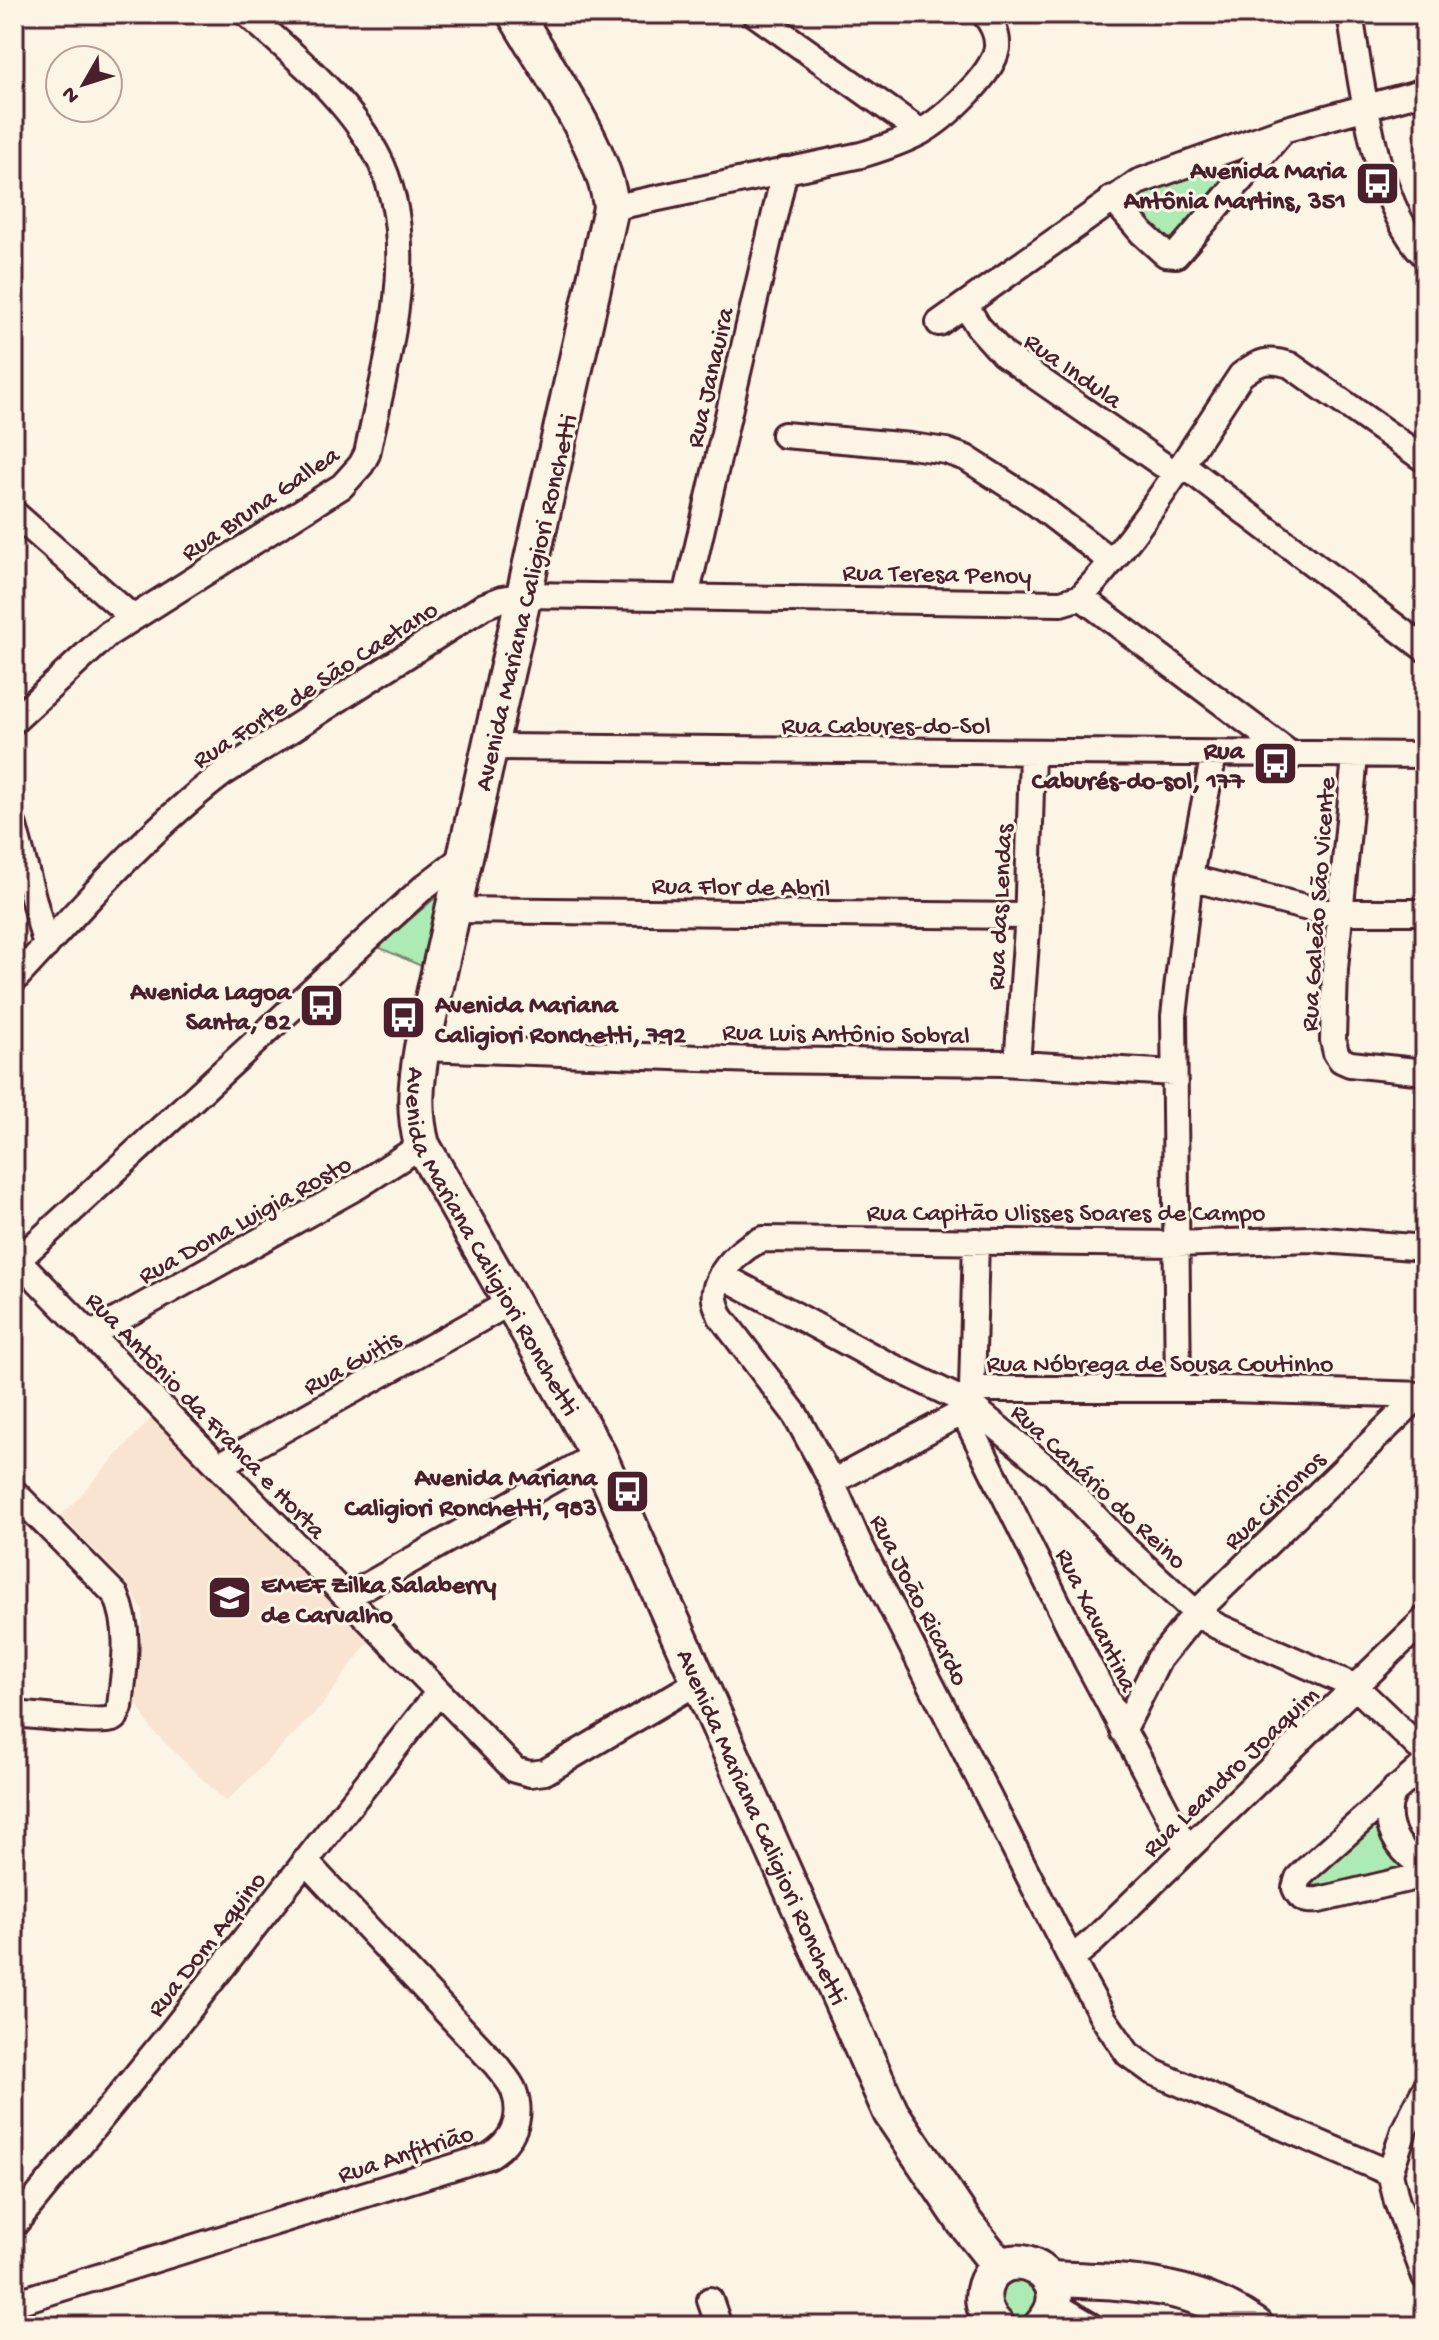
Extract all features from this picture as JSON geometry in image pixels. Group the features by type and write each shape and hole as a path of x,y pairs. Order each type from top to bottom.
{"street":[{"name":"Rua Bruna Gallea","path":"14,721 90,648 352,477 367,454 395,317 399,275 397,233 387,178 376,152 334,96 293,54 247,14"},
{"name":"Avenida Mariana Caligiori Ronchetti","path":"515,14 590,144 606,180 611,208 422,1048 415,1111 422,1145 598,1454 891,2113 965,2223 1000,2267"},
{"path":"755,14 921,132"},
{"path":"1350,14 1374,147 1403,226 1425,256"},
{"path":"611,208 861,155 889,147 921,132 952,110 988,66 997,49 996,34 987,17"},
{"path":"939,323 1138,182 1283,130 1425,91"},
{"path":"1112,198 1165,254 1176,255 1283,130"},
{"name":"Rua Janauira","path":"686,597 785,170"},
{"name":"Rua Indula","path":"966,306 978,326 1003,354 1173,464 1425,649"},
{"path":"1293,756 1081,597 1111,561 1173,464 1241,375 1261,361 1274,359 1290,365 1425,460"},
{"path":"784,435 911,446 946,451 966,458 1033,501 1111,561"},
{"path":"14,513 133,618"},
{"name":"Rua Teresa Penoy","path":"526,595 1061,603 1081,597"},
{"name":"Rua Forte de São Caetano","path":"14,980 194,796 222,774 484,606 526,595"},
{"name":"Rua Cabures-do-Sol","path":"491,747 1425,755"},
{"name":"Rua das Lendas","path":"1017,1064 1027,916 1032,753"},
{"path":"1178,1389 1174,1073 1178,966 1190,878 1214,754"},
{"name":"Rua Galeão São Vicente","path":"1355,756 1335,969 1333,1040 1336,1053 1350,1064 1425,1072"},
{"path":"14,826 46,946"},
{"path":"16,1258 424,887 468,853"},
{"path":"1190,878 1324,912 1425,912"},
{"name":"Rua Flor de Abril","path":"453,910 1027,916"},
{"name":"Rua Luis Antônio Sobral","path":"422,1048 664,1057 1017,1064 1174,1073"},
{"name":"Rua Dona Luigia Rosto","path":"90,1335 360,1185 422,1145"},
{"name":"Rua Capitão Ulisses Soares de Campo","path":"721,1275 745,1249 763,1239 1177,1244 1311,1239 1425,1248"},
{"name":"Rua Xavantina","path":"976,1241 968,1401 1123,1731 1187,1849"},
{"name":"Rua Antônio da Franca e Horta","path":"16,1258 515,1770 530,1774 545,1772 698,1679"},
{"name":"Rua Canário do Reino","path":"721,1275 881,1361 968,1401 1053,1473 1127,1550 1196,1613 1217,1626 1356,1687 1425,1753"},
{"name":"Rua João Ricardo","path":"721,1275 714,1292 721,1317 795,1414 1071,1959 1104,2019 1128,2054 1153,2072 1390,2173"},
{"name":"Rua Guitis","path":"218,1466 511,1302"},
{"name":"Rua Nóbrega de Sousa Coutinho","path":"832,1482 968,1401 1178,1389 1422,1395"},
{"name":"Rua Cirionos","path":"1123,1731 1159,1659 1196,1613 1422,1395"},
{"path":"347,1597 598,1454"},
{"path":"14,1492 116,1595 127,1636 120,1707 112,1720 14,1714"},
{"name":"Rua Leandro Joaquim","path":"1071,1959 1425,1619"},
{"name":"Rua Dom Aquino","path":"14,2225 173,2030 438,1693"},
{"path":"1425,1764 1298,1878 1295,1888 1306,1901 1319,1900 1425,1875"},
{"path":"1395,1789 1389,1808 1391,1828 1398,1844 1425,1867"},
{"name":"Rua Anfitrião","path":"14,2303 459,2166 489,2156 504,2147 513,2132 515,2121 514,2089 496,2065 305,1861"},
{"path":"1425,2089 1404,2130 1390,2173 1397,2202 1425,2277"},
{"path":"997,2326 989,2317 983,2296 991,2275 1000,2267 1013,2263 1027,2263 1040,2269 1048,2303 1091,2326"},
{"path":"1048,2303 1177,2289 1215,2302 1256,2326"},
{"path":"710,2300 719,2326"}],"shaded area":[{"name":"EMEF Zilka Salaberry de Carvalho","path":"152,1417 368,1642 320,1708 226,1802 152,1730 136,1703 143,1611 128,1584 61,1516"}],"green space":[{"path":"1239,159 1175,237 1166,239 1138,217 1133,204 1138,191"},
{"path":"441,893 426,968 378,947"},
{"path":"1383,1808 1420,1871 1310,1886"},
{"path":"1018,2278 1032,2284 1038,2298 1032,2312 1018,2318 1004,2312 998,2298 1004,2284"}],"place":[{"name":"Avenida Maria Antônia Martins, 351","path":"1377,184"},
{"name":"Rua Caburés-do-sol, 177","path":"1275,764"},
{"name":"Avenida Lagoa Santa, 82","path":"322,1005"},
{"name":"Avenida Mariana Caligiori Ronchetti, 792","path":"404,1018"},
{"name":"Avenida Mariana Caligiori Ronchetti, 983","path":"628,1491"},
{"name":"EMEF Zilka Salaberry de Carvalho","path":"230,1598"}]}
